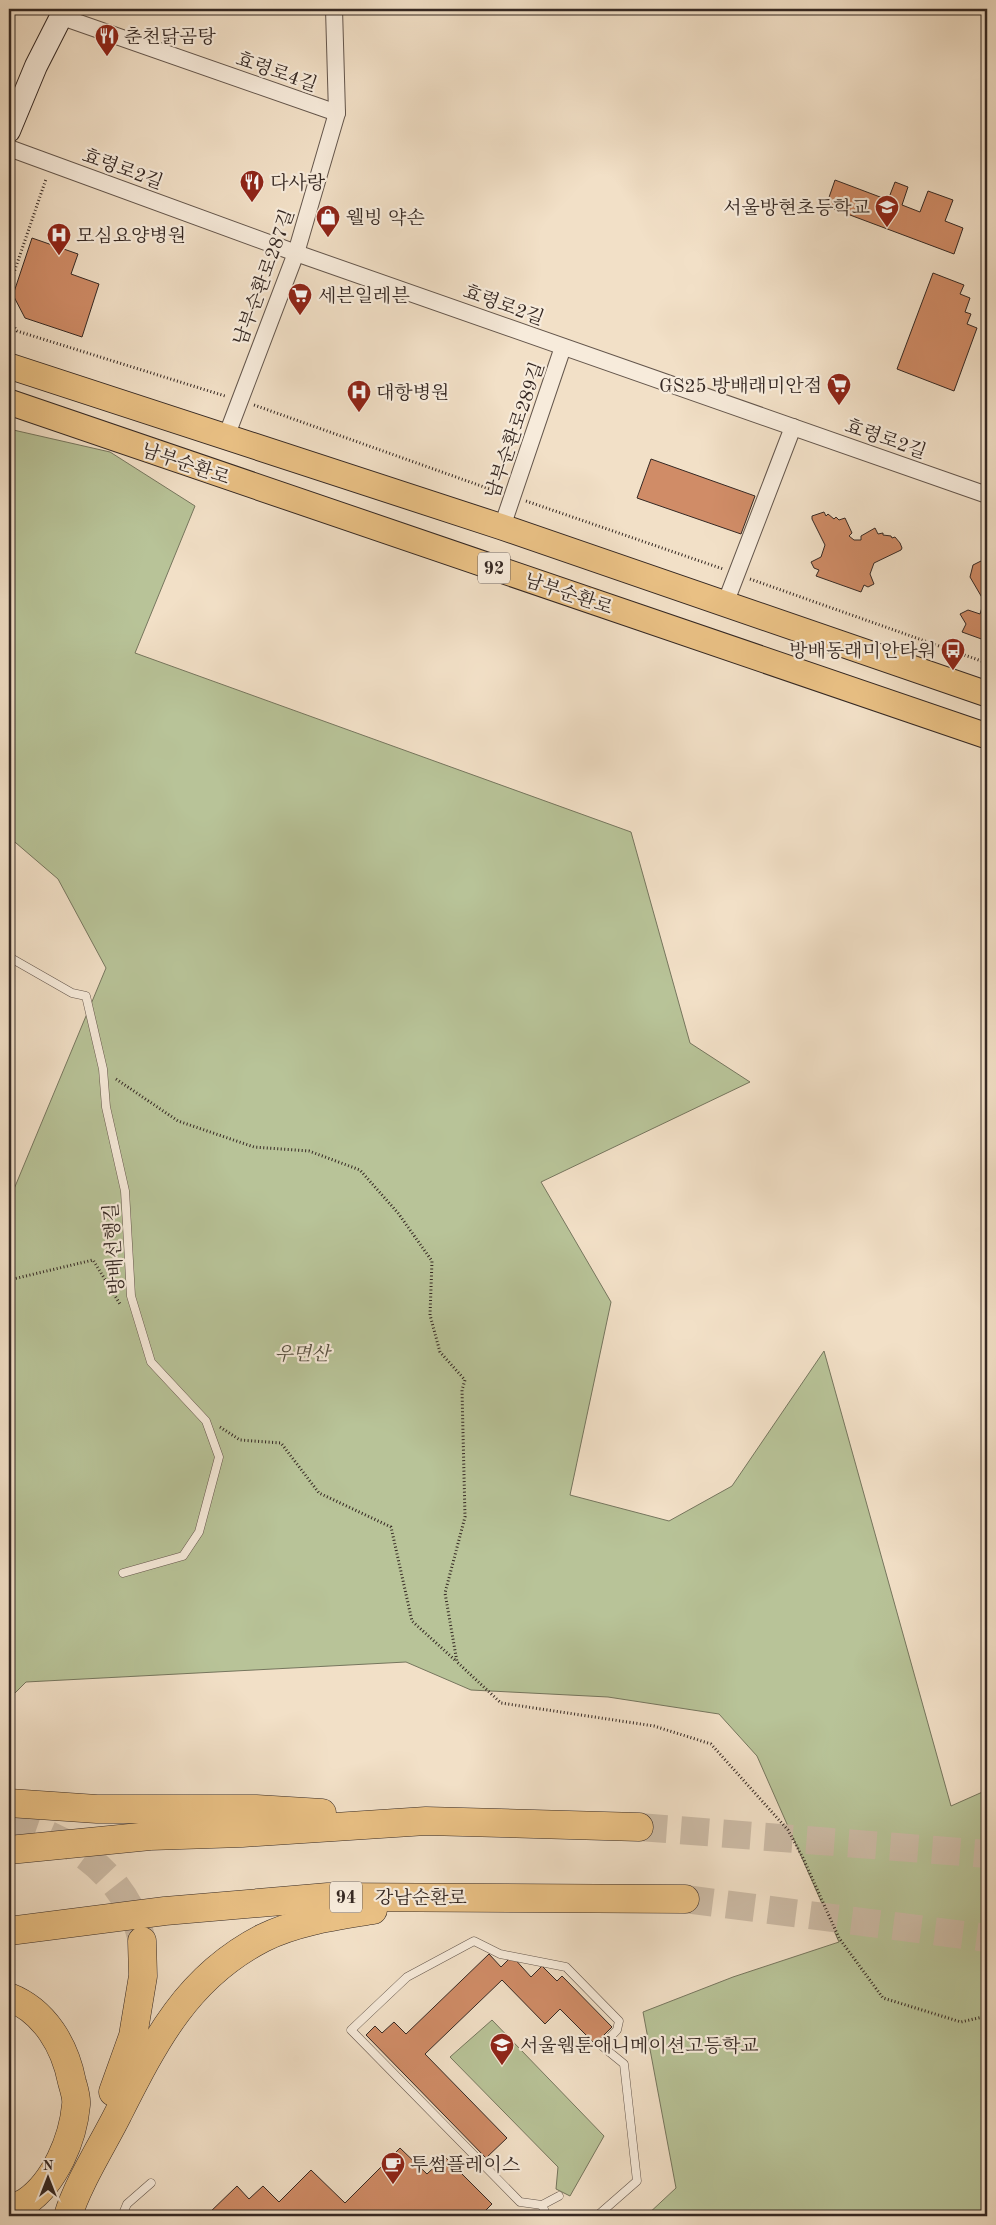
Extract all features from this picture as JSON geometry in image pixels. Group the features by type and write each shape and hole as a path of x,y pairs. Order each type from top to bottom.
{"highway":[{"path":"9,1803 97,1809 256,1809 426,1820 639,1827"},
{"path":"9,1850 150,1836 242,1833 426,1820"},
{"name":"강남순환로","path":"9,1931 165,1911 328,1897 685,1899"},
{"path":"69,2212 163,2030 204,1978 232,1957 264,1938 294,1927 326,1918 445,1897"},
{"path":"69,2212 133,2036 143,1976 142,1941"},
{"path":"9,1996 18,2000 42,2020 62,2047 76,2103 71,2132 58,2164 42,2186 26,2202 9,2210"}],"main road":[{"path":"9,131 36,66 64,13"},
{"name":"남부순환로","path":"12,364 226,437 502,527 987,694"},
{"name":"남부순환로","path":"9,402 984,734"}],"street":[{"name":"남부순환로287길","path":"226,437 296,253 337,113 334,9"},
{"name":"효령로4길","path":"64,13 337,113"},
{"name":"효령로2길","path":"9,148 296,253 987,495"},
{"name":"남부순환로289길","path":"502,527 563,347"},
{"path":"725,604 793,427"}],"lane":[{"name":"방배선행길","path":"9,956 72,993 86,996 103,1069 106,1107 126,1191 130,1296 151,1362 206,1421 219,1457 199,1532 183,1556 123,1573"},
{"path":"559,2196 542,2205 520,2202 350,2030 407,1976 474,1941 500,1954 566,1967 619,2021 617,2030 602,2046 624,2064 637,2180 597,2216"},
{"path":"122,2216 127,2204 151,2183"},
{"path":"542,2205 547,2216"}],"path":[{"path":"9,287 52,164"},
{"path":"103,1069 178,1121 254,1147 308,1151 360,1170 398,1213 432,1261 430,1315 440,1352 465,1380 462,1390 465,1517 445,1593 457,1662"},
{"path":"9,1280 93,1260 123,1309"},
{"path":"198,1413 240,1440 281,1443 319,1493 391,1527 412,1621 502,1703 654,1726 711,1744 788,1830 803,1858 839,1938 884,1998 961,2022 987,2016"}],"green space":[{"name":"우면산","path":"9,429 110,452 195,506 135,653 631,832 690,1043 750,1082 541,1182 611,1302 570,1495 669,1521 732,1486 824,1351 951,1806 987,1790 987,2216 646,2216 676,2188 643,2012 733,1977 839,1942 757,1756 719,1714 608,1697 471,1690 406,1662 26,1682 9,1699 9,1201 106,968 58,879 9,837"},
{"path":"492,2020 604,2136 570,2196 556,2189 558,2167 450,2057"}],"building":[{"path":"835,180 888,200 895,182 908,187 902,205 920,212 928,191 953,200 945,221 963,228 954,254 826,206"},
{"path":"32,238 78,254 71,274 99,284 82,337 25,318 13,295"},
{"path":"933,273 964,285 960,294 970,298 965,312 971,314 967,324 977,328 954,391 897,369"},
{"path":"651,459 755,496 741,534 637,498"},
{"path":"824,512 826,516 828,514 834,519 836,517 839,520 845,518 852,533 849,536 854,540 861,540 861,536 875,528 878,534 883,533 883,535 891,536 892,538 895,537 900,543 901,550 874,563 870,574 874,584 868,587 864,585 861,592 816,576 819,570 814,568 811,562 821,557 825,545 812,516"},
{"path":"981,561 983,566 987,567 987,641 962,632 966,624 960,614 968,610 980,614 984,601 970,577 973,565"},
{"path":"489,1954 501,1967 512,1956 531,1977 542,1966 557,1981 562,1976 612,2027 595,2044 560,2009 545,2024 502,1980 425,2054 507,2138 486,2158 366,2035 375,2026 382,2033 394,2022 406,2034"},
{"path":"400,2148 427,2174 445,2157 492,2204 480,2216 206,2216 237,2186 249,2199 263,2186 279,2202 311,2170 345,2203"}],"tunnel":[{"path":"9,1823 53,1837 92,1861 122,1895 133,1915 141,1937"},
{"path":"639,1827 987,1854"},
{"path":"685,1899 987,1938"}],"place":[{"name":"춘천닭곰탕","path":"107,57"},
{"name":"다사랑","path":"252,203"},
{"name":"서울방현초등학교","path":"887,228"},
{"name":"웰빙 약손","path":"328,238"},
{"name":"모심요양병원","path":"59,256"},
{"name":"세븐일레븐","path":"300,316"},
{"name":"GS25 방배래미안점","path":"839,406"},
{"name":"대항병원","path":"359,413"},
{"name":"방배동래미안타워","path":"953,671"},
{"name":"서울웹툰애니메이션고등학교","path":"502,2066"},
{"name":"투썸플레이스","path":"393,2185"}]}
